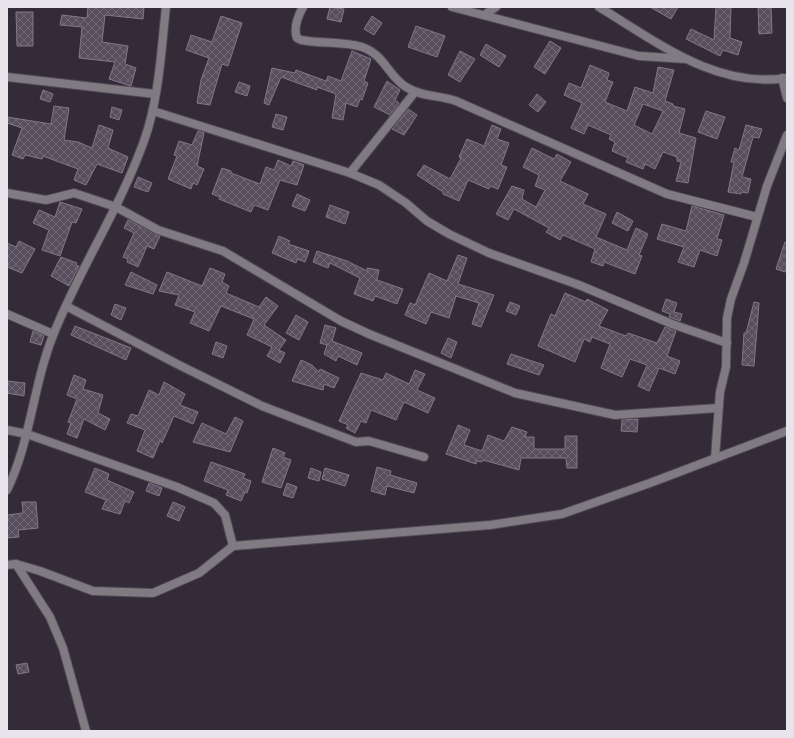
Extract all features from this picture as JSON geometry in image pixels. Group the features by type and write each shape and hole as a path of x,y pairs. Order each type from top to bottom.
{"street":[{"path":"7,490 27,434 38,383 53,334 116,207 144,142 153,111 166,7"},
{"path":"303,7 298,15 297,38 307,41 337,43 363,48 383,60 395,78 415,92 427,96 444,97 456,101 666,194 756,216"},
{"path":"452,7 639,56 686,59"},
{"path":"484,15 496,7"},
{"path":"600,7 686,59 712,70 736,77 785,78 787,98"},
{"path":"7,77 155,94"},
{"path":"350,173 415,92"},
{"path":"153,111 350,173 378,185 406,203 427,221 449,234 489,253 579,285 672,324 728,342"},
{"path":"715,458 718,408 726,367 728,342 727,318 731,299 744,263 756,216 787,135"},
{"path":"7,193 46,200 74,193 116,207 158,230 223,251 342,321 369,334 515,393 615,415 718,408"},
{"path":"66,306 179,366 262,406 356,442 369,440 424,457"},
{"path":"7,314 53,334"},
{"path":"7,430 27,434 177,487 214,503 225,515 232,546"},
{"path":"11,564 94,591 153,594 199,573 232,546 490,525 562,514 650,483 787,431"},
{"path":"11,564 50,617 63,648 86,731"}],"building":[{"path":"88,7 144,7 143,19 105,15 102,42 128,46 125,64 136,68 131,86 109,79 115,62 79,58 82,27 60,25 62,15 87,18"},
{"path":"330,7 344,9 341,22 327,19"},
{"path":"650,7 678,7 671,19"},
{"path":"716,7 731,7 730,38 742,42 738,55 723,50 720,56 686,39 691,29 714,40"},
{"path":"758,7 771,7 772,33 759,34"},
{"path":"16,12 33,12 33,46 17,46"},
{"path":"221,16 242,23 228,66 222,64 210,105 197,103 201,80 209,58 186,50 191,35 212,42"},
{"path":"372,16 382,23 374,35 364,29"},
{"path":"416,26 445,36 437,57 408,47"},
{"path":"550,41 561,48 545,74 534,67"},
{"path":"486,44 506,56 499,67 480,55"},
{"path":"352,51 371,59 364,81 368,83 362,100 360,99 357,107 346,103 343,120 332,118 336,94 317,87 317,90 281,77 269,105 264,103 272,68 295,73 296,70 326,81 328,76 341,81"},
{"path":"460,51 475,59 460,82 448,75"},
{"path":"590,65 609,73 607,80 613,82 605,102 627,111 635,87 653,93 658,67 674,70 665,101 673,104 673,106 685,109 679,133 696,138 688,183 676,181 681,162 677,161 677,157 663,152 655,169 645,164 643,169 626,162 628,158 612,151 615,142 609,139 611,135 588,125 584,134 571,128 582,103 564,95 569,83 581,88","holes":["643,104 663,111 652,134 634,125"]},
{"path":"387,81 400,90 395,100 399,103 390,115 374,107"},
{"path":"239,82 250,86 247,96 235,92"},
{"path":"43,90 53,94 50,102 40,99"},
{"path":"537,94 546,102 538,112 529,105"},
{"path":"54,106 69,108 64,140 78,142 92,148 99,125 113,130 108,148 128,157 122,173 97,164 86,185 74,180 78,169 43,156 42,159 25,155 23,159 12,155 22,128 7,123 7,117 51,124"},
{"path":"112,107 122,110 119,120 110,117"},
{"path":"408,109 417,115 404,135 392,129"},
{"path":"706,111 725,117 717,139 698,132"},
{"path":"276,114 287,117 283,130 272,127"},
{"path":"492,125 501,129 497,139 509,143 501,165 507,167 498,189 490,186 489,189 468,180 459,201 443,194 443,192 417,175 424,165 450,179 461,158 459,157 467,139 484,146"},
{"path":"746,125 762,129 759,138 753,137 742,177 751,179 748,193 741,192 741,194 728,192 734,162 731,162 735,148 739,150"},
{"path":"198,131 204,133 197,166 204,169 197,185 193,183 191,189 168,179 177,156 174,155 179,141 192,145"},
{"path":"532,148 554,159 557,154 571,162 560,181 588,194 583,204 606,214 596,237 627,250 636,228 648,234 639,255 642,256 635,274 604,262 603,266 591,262 595,249 563,235 560,240 546,232 549,228 514,209 508,220 496,214 512,186 524,190 522,199 536,207 545,190 535,186 539,175 523,167"},
{"path":"278,160 291,166 293,161 304,165 297,185 280,180 268,210 254,205 251,212 219,199 220,197 212,194 222,168 260,184 266,167 274,170"},
{"path":"138,177 152,183 148,192 134,187"},
{"path":"297,194 310,200 305,211 292,206"},
{"path":"60,202 82,209 76,223 72,222 60,256 42,250 49,230 33,223 39,210 55,217"},
{"path":"330,205 349,212 345,224 326,217"},
{"path":"692,206 724,215 717,239 722,240 717,256 700,250 694,267 678,262 684,247 657,239 662,224 686,231"},
{"path":"617,212 633,221 628,231 612,223"},
{"path":"128,220 160,236 154,249 147,246 138,267 127,262 128,259 123,257 134,233 124,228"},
{"path":"279,236 290,241 288,244 309,251 305,262 297,259 296,263 272,253"},
{"path":"19,241 35,249 22,273 7,267 7,243 16,247"},
{"path":"785,242 787,242 787,266 785,272 776,269"},
{"path":"317,251 347,261 367,271 367,268 379,270 377,280 403,289 397,304 375,296 373,301 354,294 360,278 330,263 328,268 313,262"},
{"path":"458,255 467,258 458,284 494,295 481,327 472,324 479,303 456,296 449,318 431,312 426,324 405,315 410,303 415,305 429,273 447,281"},
{"path":"61,257 77,263 76,265 79,266 69,286 51,276"},
{"path":"210,268 225,274 222,282 229,286 226,293 259,307 266,297 278,306 264,325 286,340 279,350 285,353 280,363 267,356 272,347 247,335 254,319 221,306 209,331 190,323 195,312 175,305 179,295 159,291 167,272 202,286"},
{"path":"131,272 157,285 153,294 125,285"},
{"path":"565,293 586,302 587,299 608,310 599,326 626,336 628,333 657,343 665,327 676,331 667,356 680,361 675,374 659,368 649,391 638,386 647,365 630,359 622,377 601,368 610,344 592,337 590,342 584,339 575,362 538,346 551,314 555,316"},
{"path":"666,299 677,303 674,312 682,314 680,321 669,317 670,314 662,311"},
{"path":"510,302 520,306 516,315 506,311"},
{"path":"754,302 759,303 754,366 742,365 744,333 746,333"},
{"path":"115,304 126,308 121,320 111,315"},
{"path":"296,315 308,322 299,340 286,333"},
{"path":"325,325 336,328 332,341 362,353 357,365 338,356 336,361 324,354 327,345 320,343"},
{"path":"75,326 131,348 126,360 71,335"},
{"path":"33,331 44,336 41,345 30,342"},
{"path":"448,338 457,342 451,358 441,353"},
{"path":"216,342 227,346 223,358 212,354"},
{"path":"511,354 544,365 539,375 507,364"},
{"path":"301,360 312,365 319,372 320,369 339,378 334,388 324,384 323,390 292,381"},
{"path":"415,370 425,374 417,390 435,398 428,413 404,402 396,420 371,410 366,423 361,421 355,433 346,428 348,425 339,421 361,373 383,380 386,373 409,384"},
{"path":"74,375 86,380 83,389 103,395 98,413 110,419 105,430 84,419 77,438 67,434 71,423 68,422 77,399 67,395"},
{"path":"7,381 25,383 24,396 7,393"},
{"path":"164,382 185,394 180,405 198,412 193,424 174,416 162,443 160,441 153,458 137,451 145,430 127,423 131,414 138,416 149,390 159,395"},
{"path":"235,417 243,421 230,452 193,442 202,423 226,434"},
{"path":"638,419 637,432 621,431 622,420"},
{"path":"458,425 470,430 464,445 482,451 488,435 504,441 512,427 527,432 525,437 534,437 534,449 565,449 565,436 577,436 577,468 567,468 566,458 521,458 519,470 483,460 482,462 477,461 476,464 446,454"},
{"path":"273,448 285,453 283,457 291,460 281,488 262,482"},
{"path":"211,462 245,474 243,478 251,481 247,493 245,492 241,501 226,495 228,490 204,481"},
{"path":"377,467 391,471 390,475 417,483 414,493 387,486 385,495 371,491"},
{"path":"95,468 109,474 107,480 134,492 129,503 125,501 120,514 102,509 106,500 85,492"},
{"path":"311,468 321,472 319,481 308,478"},
{"path":"325,468 349,475 345,486 322,479"},
{"path":"149,483 162,488 159,496 146,491"},
{"path":"287,483 297,487 293,498 283,495"},
{"path":"22,502 36,502 38,528 18,530 19,537 7,538 7,515 23,513"},
{"path":"173,502 185,507 179,521 167,516"},
{"path":"27,663 29,672 18,674 16,665"}]}
